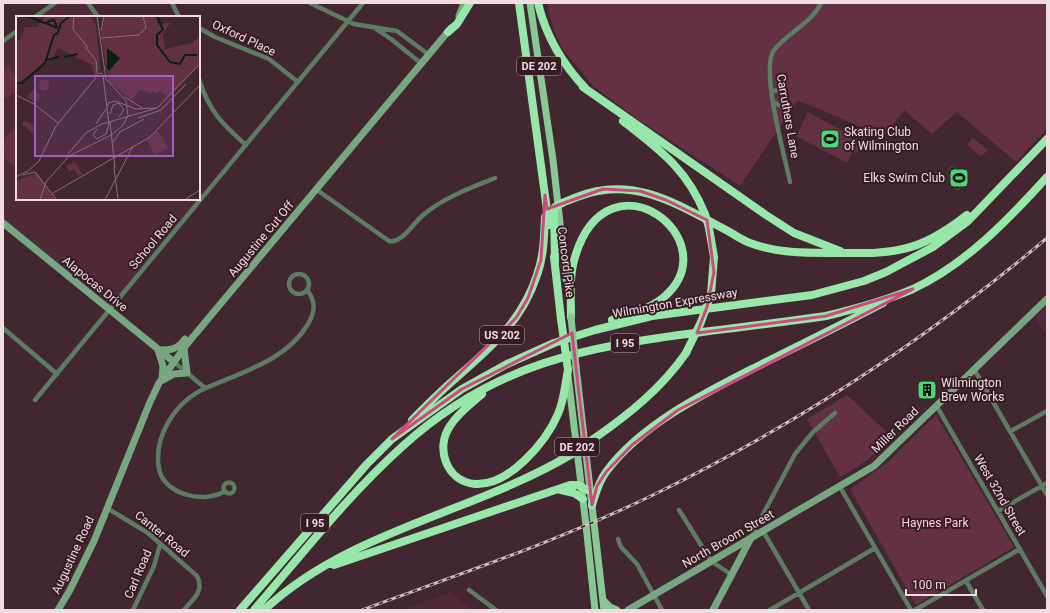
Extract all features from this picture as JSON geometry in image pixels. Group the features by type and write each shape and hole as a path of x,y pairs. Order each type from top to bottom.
{"highway":[{"path":"448,32 458,24 470,3"},
{"name":"Concord Pike","path":"520,3 568,370"},
{"path":"264,610 288,589 316,570 346,553 505,489 572,454 622,419 647,397 671,372 686,353 701,322 711,294 714,257 705,214 694,190 680,171 658,149 605,107 583,87 569,70 553,45 538,3"},
{"path":"583,87 794,233 846,253"},
{"name":"Wilmington Expressway","path":"240,610 349,482 392,439 462,390 523,357 579,334 636,319 812,295 871,278 914,259 949,236 968,221 1047,139"},
{"path":"555,262 554,213 557,205 602,189 640,191 666,200 748,242 769,249 791,252 882,253 904,249 926,241 951,227 970,212 1007,176 1023,165"},
{"name":"I 95","path":"254,610 370,477 410,440 453,407 486,387 516,373 552,360 618,344 826,316 859,308 913,289 959,262 1008,218 1047,177"},
{"name":"US 202","path":"392,439 496,341 516,318 534,286 541,260 544,233 545,195"},
{"path":"523,357 577,331 644,308 664,297 678,279 682,260 679,240 667,221 652,210 631,206 609,210 594,221 584,235 573,263 570,317"},
{"path":"592,505 597,486 606,472 632,445 678,410 716,387 913,289"},
{"path":"552,360 483,393 455,419 449,427 442,449 447,466 456,476 475,484 486,482 513,470 528,457 543,441 558,414 562,404 568,370"},
{"path":"288,589 328,567 348,559 570,486 584,488"},
{"path":"547,493 565,490 574,493 583,499"}],"main road":[{"name":"Concord Pike","path":"530,3 548,128 603,599"},
{"name":"Concord Pike","path":"568,370 575,432 584,488 583,499 595,610"},
{"path":"584,488 599,610"},
{"path":"603,599 610,607 617,610"},
{"name":"DE 202","path":"603,599 604,610"}],"street":[{"path":"37,16 54,3"},
{"path":"88,3 97,16"},
{"path":"172,3 178,15"},
{"path":"310,3 361,26 397,31 429,55"},
{"name":"School Road","path":"200,199 363,3"},
{"name":"Augustine Cut Off","path":"107,508 140,424 161,381 174,362 193,337 448,32 457,20 464,3"},
{"name":"Carruthers Lane","path":"790,182 773,102 769,64 772,53 813,15 822,3"},
{"path":"374,28 391,39 422,64"},
{"name":"Oxford Place","path":"200,29 215,37 270,59 298,82"},
{"path":"3,41 16,32"},
{"path":"200,81 212,111 223,124 246,145"},
{"path":"772,91 781,90 786,100 784,105 781,106 773,102"},
{"path":"317,190 389,241 393,242 400,239 423,216 449,198 496,178"},
{"name":"School Road","path":"35,400 199,200"},
{"name":"Alapocas Drive","path":"3,223 174,362"},
{"path":"225,491 218,496 185,494 174,489 160,474 157,458 158,447 167,424 185,402 205,388 220,383 278,355 293,343 305,328 314,308 314,300 308,291 310,284 306,276 298,274 291,278 289,287 293,293 300,295 308,291"},
{"name":"Miller Road","path":"840,487 879,462 974,368 1047,299"},
{"path":"3,328 57,374"},
{"path":"161,381 163,366 158,350 172,350 182,344 187,338 193,337"},
{"path":"184,349 188,373"},
{"path":"174,362 205,388"},
{"path":"974,368 1047,495"},
{"path":"161,381 174,374 188,373"},
{"name":"West 32nd Street","path":"936,405 1047,596"},
{"path":"1011,431 1047,411"},
{"path":"714,610 795,454 813,432 835,413"},
{"path":"998,511 1047,483"},
{"path":"840,487 911,610"},
{"name":"North Broom Street","path":"628,610 840,487"},
{"name":"Canter Road","path":"107,508 148,533 197,576 200,581 199,592 184,610"},
{"name":"Augustine Road","path":"58,610 79,573 107,508"},
{"path":"679,510 711,561 732,575"},
{"path":"763,531 809,610"},
{"path":"618,539 621,547 636,564 662,610"},
{"name":"Carl Road","path":"133,610 154,566 160,545"},
{"path":"770,610 875,548"},
{"path":"915,610 1020,549"},
{"path":"966,581 983,610"},
{"path":"469,590 496,610"}],"highlighted area":[{"path":"603,189 640,191 666,200 707,220 714,272 707,307 697,333 826,316 913,289 678,410 632,445 606,472 597,486 592,505 572,333 462,389 392,439 516,318 528,298 541,260 545,195 547,209"}],"shaded area":[{"path":"55,3 88,3 97,16 37,16"},
{"path":"16,32 16,200 201,199 109,310 3,223 3,41"},
{"name":"Elks Swim Club","path":"952,166 967,176 958,190 951,185 955,179 947,174"},
{"path":"1047,306 1047,337 1035,318"},
{"path":"451,592 469,608 468,610 402,610"}],"green space":[{"path":"547,3 1047,3 1047,129 1016,162 957,112 932,134 904,110 884,137 798,100 740,186 636,118 592,85 562,48 552,25"},
{"path":"8,66 16,78 16,92 3,100 3,69"},
{"name":"Skating Club of Wilmington","path":"808,112 864,142 862,146 860,146 857,153 853,151 847,163 796,136"},
{"path":"14,128 16,130 16,168 3,157 3,141"},
{"path":"973,138 988,150 981,157 967,145"},
{"path":"847,395 892,437 868,459 840,477 807,419"},
{"name":"Haynes Park","path":"936,415 1014,547 916,605 850,489 887,463"}],"railway":[{"path":"362,610 510,556 619,511 655,494 759,439 859,378 907,345 955,311 1047,238"}],"place":[{"name":"Skating Club of Wilmington","path":"830,139"},
{"name":"Elks Swim Club","path":"959,178"},
{"name":"Wilmington Brew Works","path":"927,390"}]}
